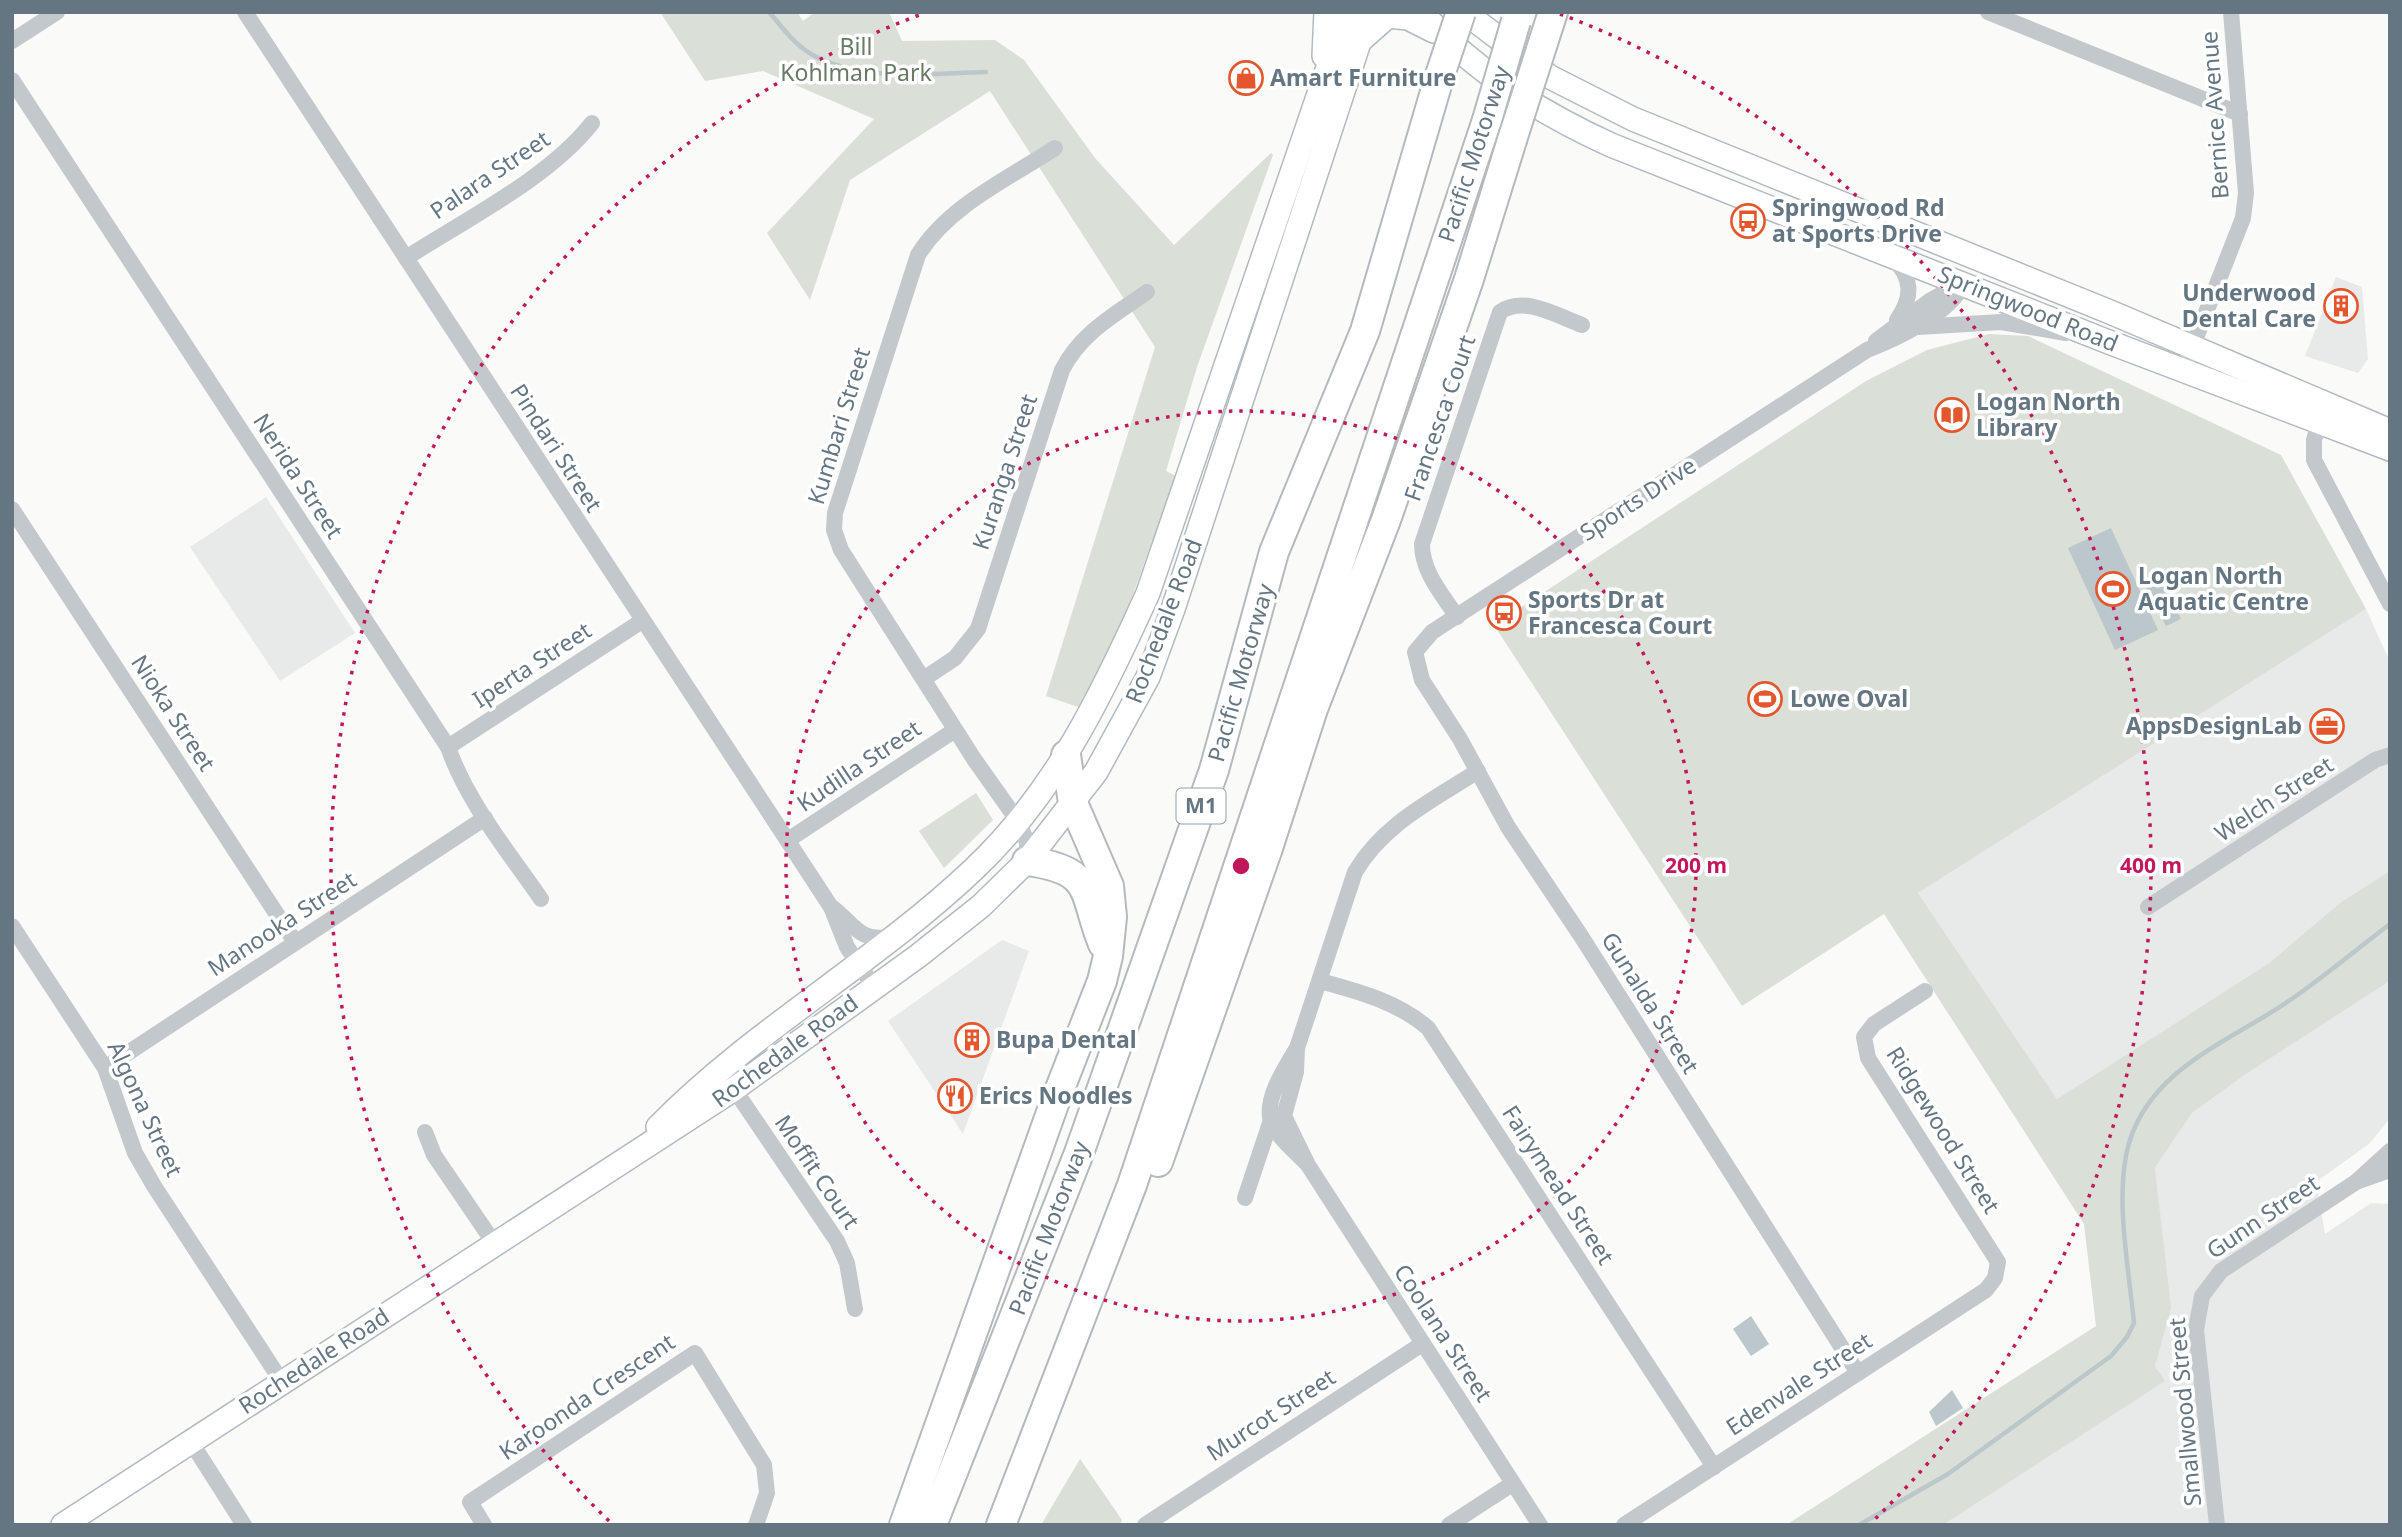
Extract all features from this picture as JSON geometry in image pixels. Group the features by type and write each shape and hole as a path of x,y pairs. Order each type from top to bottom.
{"highway":[{"name":"Pacific Motorway","path":"932,1525 1079,1153 1214,770 1274,552 1365,331 1439,78 1463,12"},
{"path":"1008,1525 1047,1448 1179,1108 1312,709 1386,520 1469,279 1553,12"},
{"name":"Pacific Motorway","path":"1001,1525 1136,1172 1487,120 1517,17"},
{"path":"904,1525 1054,1104 1095,1001 1108,956 1112,917 1109,886 1073,803 1066,755"},
{"path":"1027,861 1059,867 1082,886 1094,910 1108,956"}],"main road":[{"path":"1324,80 1326,12"},
{"name":"Rochedale Road","path":"635,1151 720,1069 857,965 974,869 1018,821 1066,755 1108,683 1148,593 1347,12"},
{"name":"Rochedale Road","path":"64,1525 734,1089 981,906 1027,861 1111,749 1147,677 1165,632 1369,12"},
{"name":"Springwood Road","path":"1421,12 1456,48 1523,99 1590,135 2183,371 2323,411 2356,414 2386,445"},
{"name":"Springwood Road","path":"1463,12 1550,77 1591,99 1719,155 2192,347 2386,445"},
{"path":"1360,40 1381,20 1399,16 1427,26 1456,48"},
{"name":"Sports Drive","path":"1964,282 1974,258"},
{"path":"2110,312 2148,342 2144,349 2136,352"},
{"path":"2356,414 2390,416"}],"street":[{"path":"12,41 57,12"},
{"name":"Pindari Street","path":"245,12 788,840 831,907 857,965 874,987"},
{"path":"1988,12 2240,114"},
{"name":"Bernice Avenue","path":"2183,371 2243,218 2246,193 2231,12"},
{"name":"Nerida Street","path":"12,80 448,747 454,767 485,818 541,899"},
{"name":"Palara Street","path":"406,258 541,171 573,147 592,122"},
{"name":"Kumbari Street","path":"1027,861 1027,842 1018,821 955,730 925,678 841,550 834,530 835,513 918,255 929,236 947,218 1055,148"},
{"path":"1880,251 1900,265 1910,288 1909,303 1889,330"},
{"name":"Sports Drive","path":"1415,652 1425,638 1867,350 1914,328 1955,299 1964,282"},
{"name":"Sports Drive","path":"1867,350 1889,330 1931,300 1964,282"},
{"name":"Kuranga Street","path":"925,678 955,658 978,629 1062,370 1070,353 1091,331 1147,292"},
{"name":"Francesca Court","path":"1457,617 1427,570 1422,559 1422,544 1500,312 1510,305 1524,304 1582,325"},
{"name":"Sports Drive","path":"1914,328 2001,322 2106,341"},
{"path":"2323,411 2313,448 2316,465 2390,604"},
{"name":"Nioka Street","path":"12,509 295,942"},
{"name":"Iperta Street","path":"448,747 642,621"},
{"name":"Gunalda Street","path":"1415,652 1422,680 1478,771 1508,827 1581,936 1858,1373"},
{"name":"Kudilla Street","path":"788,840 955,730"},
{"name":"Welch Street","path":"2148,907 2375,760 2390,755"},
{"path":"1245,1198 1258,1157 1277,1119 1270,1111 1277,1087 1297,1048 1355,873 1367,851 1388,830 1478,771"},
{"name":"Manooka Street","path":"105,1068 485,818"},
{"name":"Pindari Street","path":"831,907 863,936 874,939 891,937"},
{"name":"Algona Street","path":"12,926 105,1068 135,1153 282,1382"},
{"name":"Fairymead Street","path":"1320,981 1386,1000 1408,1011 1429,1028 1714,1466"},
{"name":"Ridgewood Street","path":"1925,990 1874,1024 1864,1037 1868,1058 1998,1262 1995,1278"},
{"name":"Moffit Court","path":"720,1069 837,1241 847,1263 855,1310"},
{"name":"Coolana Street","path":"1277,1119 1289,1144 1308,1165"},
{"name":"Coolana Street","path":"1277,1119 1540,1525"},
{"path":"425,1132 434,1155 494,1243"},
{"path":"1258,1157 1277,1144 1289,1144"},
{"name":"Gunn Street","path":"2202,1296 2221,1270 2357,1182 2390,1150"},
{"name":"Gunn Street","path":"2357,1182 2390,1170"},
{"name":"Edenvale Street","path":"1624,1525 1986,1290 1995,1278"},
{"name":"Smallwood Street","path":"2202,1296 2196,1330 2217,1525"},
{"name":"Murcot Street","path":"1145,1525 1422,1344"},
{"name":"Karoonda Crescent","path":"484,1525 470,1502 695,1353 764,1465 767,1493 756,1525"},
{"path":"191,1442 244,1525"},
{"path":"1449,1525 1513,1483"}],"shaded area":[{"path":"2336,277 2362,287 2368,359 2358,373 2305,356"},
{"path":"266,497 355,633 280,681 190,547"},
{"name":"Logan North Aquatic Centre","path":"2111,528 2158,630 2115,650 2068,548"},
{"path":"2160,577 2181,619 2166,626 2145,585"},
{"path":"2366,609 2390,662 2390,871 2341,902 2269,963 2057,1099 1918,893"},
{"path":"1002,940 1029,951 963,1134 888,1021"},
{"path":"2390,981 2388,1121 2369,1144 2316,1182 2325,1234 2371,1203 2390,1204 2390,1525 1943,1525 2164,1381 2155,1366 2170,1307 2155,1168 2192,1113 2246,1074"},
{"path":"1751,1316 1769,1344 1751,1356 1733,1329"},
{"path":"1952,1390 1963,1408 1936,1426 1929,1412"}],"green space":[{"name":"Bill Kohlman Park","path":"660,12 797,12 803,21 815,12 889,12 902,41 995,40 1024,60 1095,158 1174,245 1271,153 1273,155 1197,367 1166,471 1176,476 1124,619 1081,708 1046,696 1155,347 990,91 850,180 810,300 767,233 874,119 763,71 705,81"},
{"path":"1989,334 2028,336 2281,455 2366,609 1918,893 2057,1099 2269,963 2341,902 2390,871 2390,981 2246,1074 2192,1113 2155,1168 2171,1308 2155,1366 2165,1381 1943,1525 1786,1525 2096,1326 2084,1224 1884,914 1742,1006 1494,625 1866,381 1927,350"},
{"path":"976,793 993,820 944,868 919,831"},
{"path":"1080,1459 1122,1520 1120,1525 1041,1525"}],"waterway":[{"path":"769,12 805,50 831,63 852,69 896,74 986,72"},
{"path":"1859,1525 1948,1474 2111,1356 2127,1337 2134,1323 2124,1232 2123,1185 2129,1143 2140,1116 2175,1074 2293,998 2390,924"}],"place":[{"name":"Amart Furniture","path":"1246,78"},
{"name":"Springwood Rd at Sports Drive","path":"1748,221"},
{"name":"Underwood Dental Care","path":"2341,306"},
{"name":"Logan North Library","path":"1952,415"},
{"name":"Logan North Aquatic Centre","path":"2113,589"},
{"name":"Sports Dr at Francesca Court","path":"1504,613"},
{"name":"Lowe Oval","path":"1765,699"},
{"name":"AppsDesignLab","path":"2327,726"},
{"name":"Bupa Dental","path":"972,1040"},
{"name":"Erics Noodles","path":"955,1096"}]}
